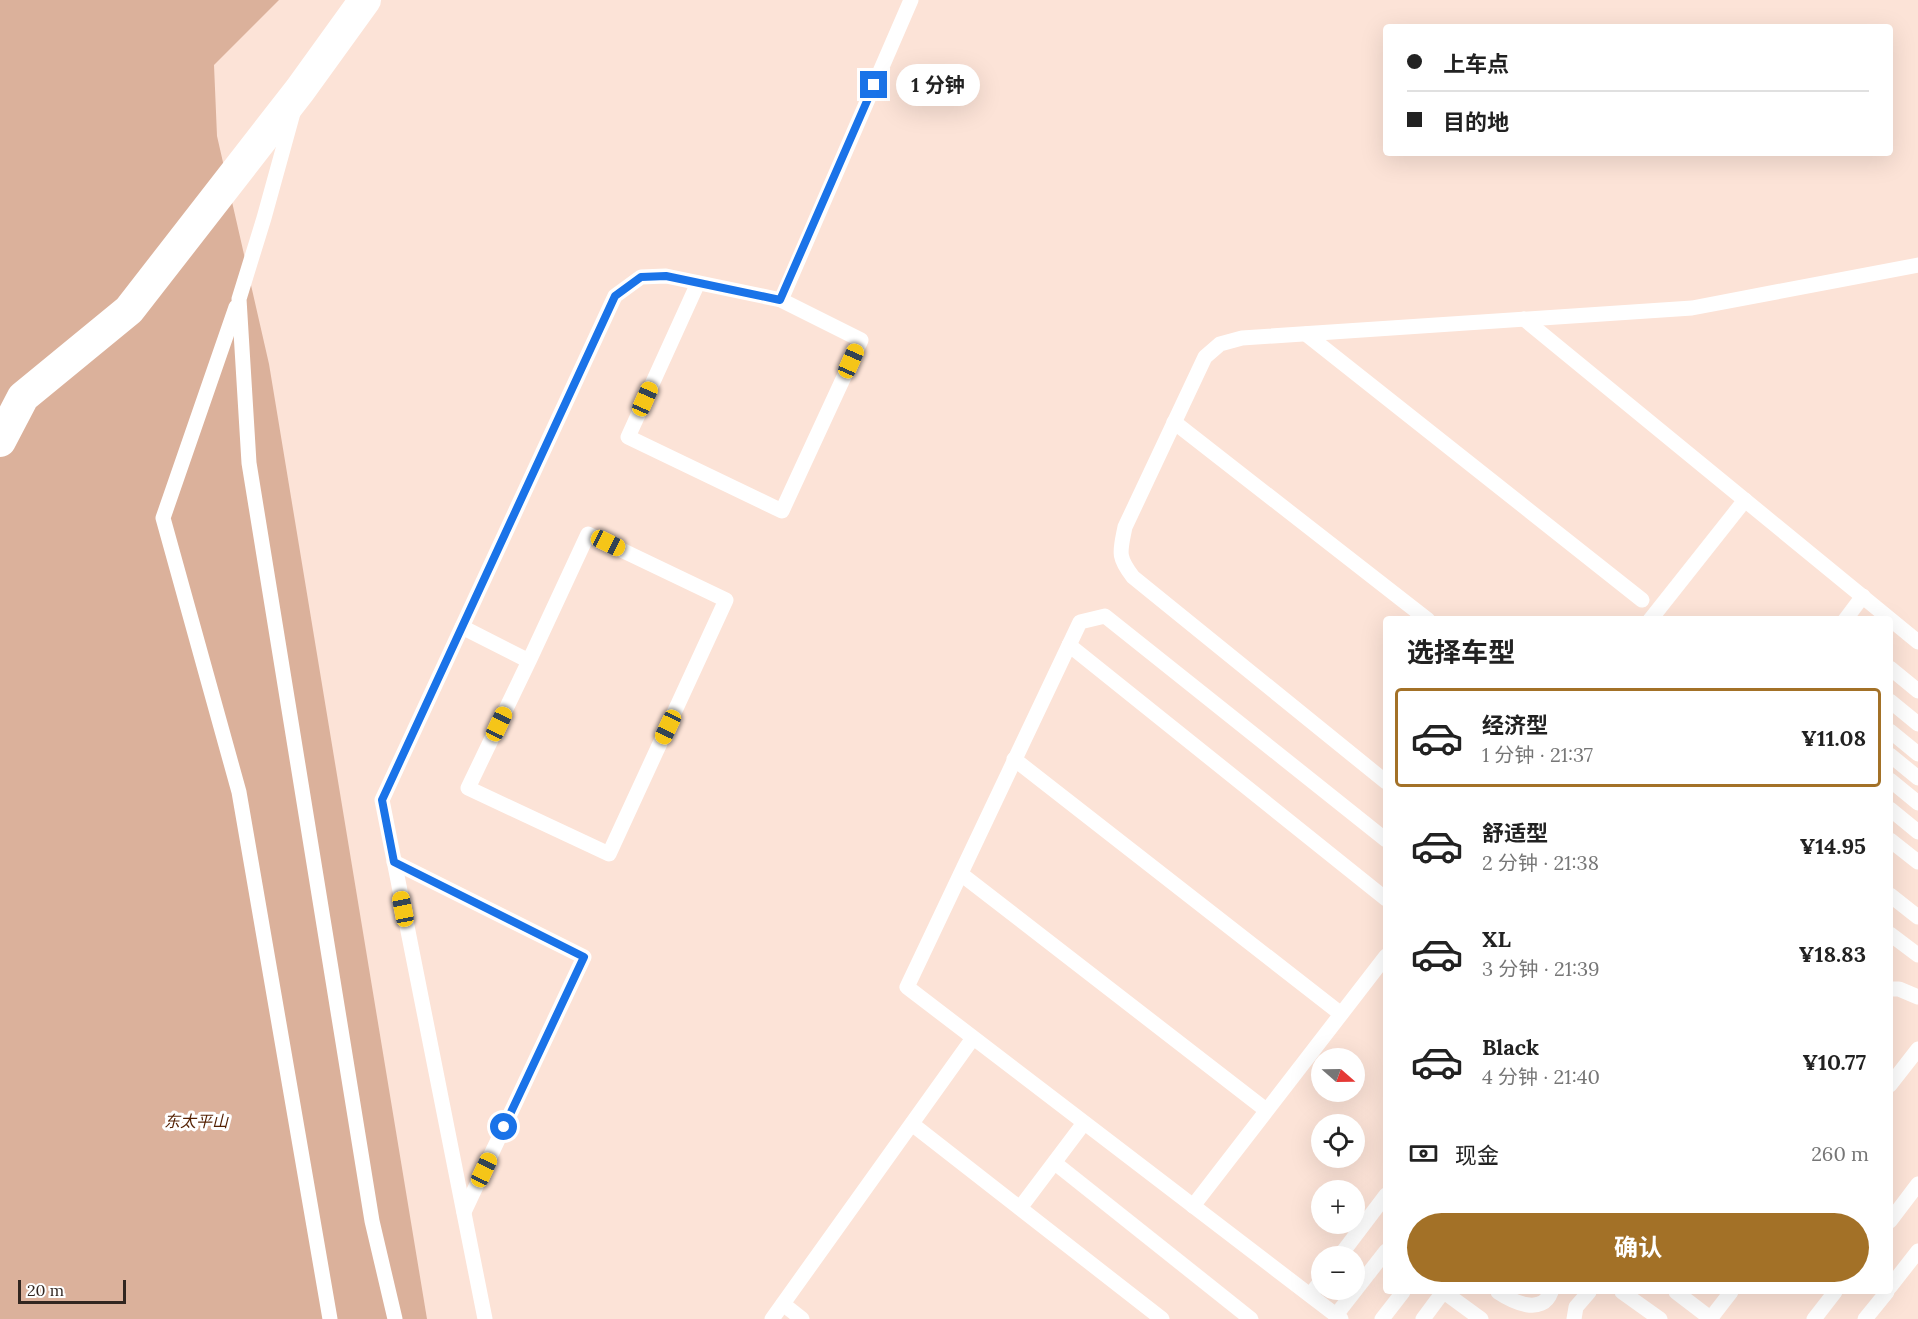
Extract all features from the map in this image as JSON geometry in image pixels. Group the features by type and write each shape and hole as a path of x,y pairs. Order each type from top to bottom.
{"street":[{"path":"0,441 23,397 129,310 300,90 365,0"}],"lane":[{"path":"780,300 911,0"},
{"path":"300,90 239,299 163,518 238,792 330,1319"},
{"path":"1383,780 1133,577 1122,562 1120,548 1125,527 1205,357 1220,344 1242,338 1692,308 1918,264"},
{"path":"485,1319 382,800 615,296 641,277 666,276 780,300 861,340 782,511 628,437 698,283"},
{"path":"239,299 251,474 372,1221 395,1319"},
{"path":"1524,319 1887,616"},
{"path":"1306,333 1641,600"},
{"path":"1174,422 1423,616"},
{"path":"1653,616 1745,500"},
{"path":"588,534 726,600 609,854 468,788 529,661 588,534"},
{"path":"1848,616 1863,596"},
{"path":"1383,838 1105,616 1080,622 907,987 1338,1317 1383,1255"},
{"path":"1893,621 1918,642"},
{"path":"462,627 529,661"},
{"path":"1069,645 1383,897"},
{"path":"1893,670 1918,691"},
{"path":"1893,703 1918,724"},
{"path":"1893,733 1918,754"},
{"path":"1893,757 1918,778"},
{"path":"1014,759 1341,1014"},
{"path":"1893,782 1918,803"},
{"path":"1893,811 1918,832"},
{"path":"1893,842 1918,862"},
{"path":"394,862 584,957 464,1212"},
{"path":"961,874 1266,1110"},
{"path":"1893,897 1918,917"},
{"path":"1893,936 1918,955"},
{"path":"1193,1206 1383,960"},
{"path":"1893,990 1899,989 1918,997"},
{"path":"772,1319 973,1038"},
{"path":"1893,1080 1918,1049"},
{"path":"1020,1208 1084,1123"},
{"path":"912,1124 1162,1319"},
{"path":"1055,1163 1251,1319"},
{"path":"1893,1217 1918,1184"},
{"path":"1347,1246 1383,1199"},
{"path":"1893,1283 1918,1251"},
{"path":"1382,1319 1401,1294"},
{"path":"1423,1319 1442,1294"},
{"path":"1447,1294 1481,1319"},
{"path":"1501,1294 1522,1305 1539,1304 1550,1294"},
{"path":"1574,1319 1576,1307 1587,1294"},
{"path":"1625,1294 1660,1319"},
{"path":"1679,1294 1710,1319 1725,1294"},
{"path":"1814,1319 1833,1294"},
{"path":"1866,1319 1885,1294"},
{"path":"783,1304 802,1319"}],"green space":[{"name":"东太平山","path":"0,0 279,0 214,65 217,136 269,364 427,1319 0,1319"}],"route":[{"path":"504,1127 584,957 394,862 382,800 615,296 641,277 666,276 780,300 874,85"}]}
